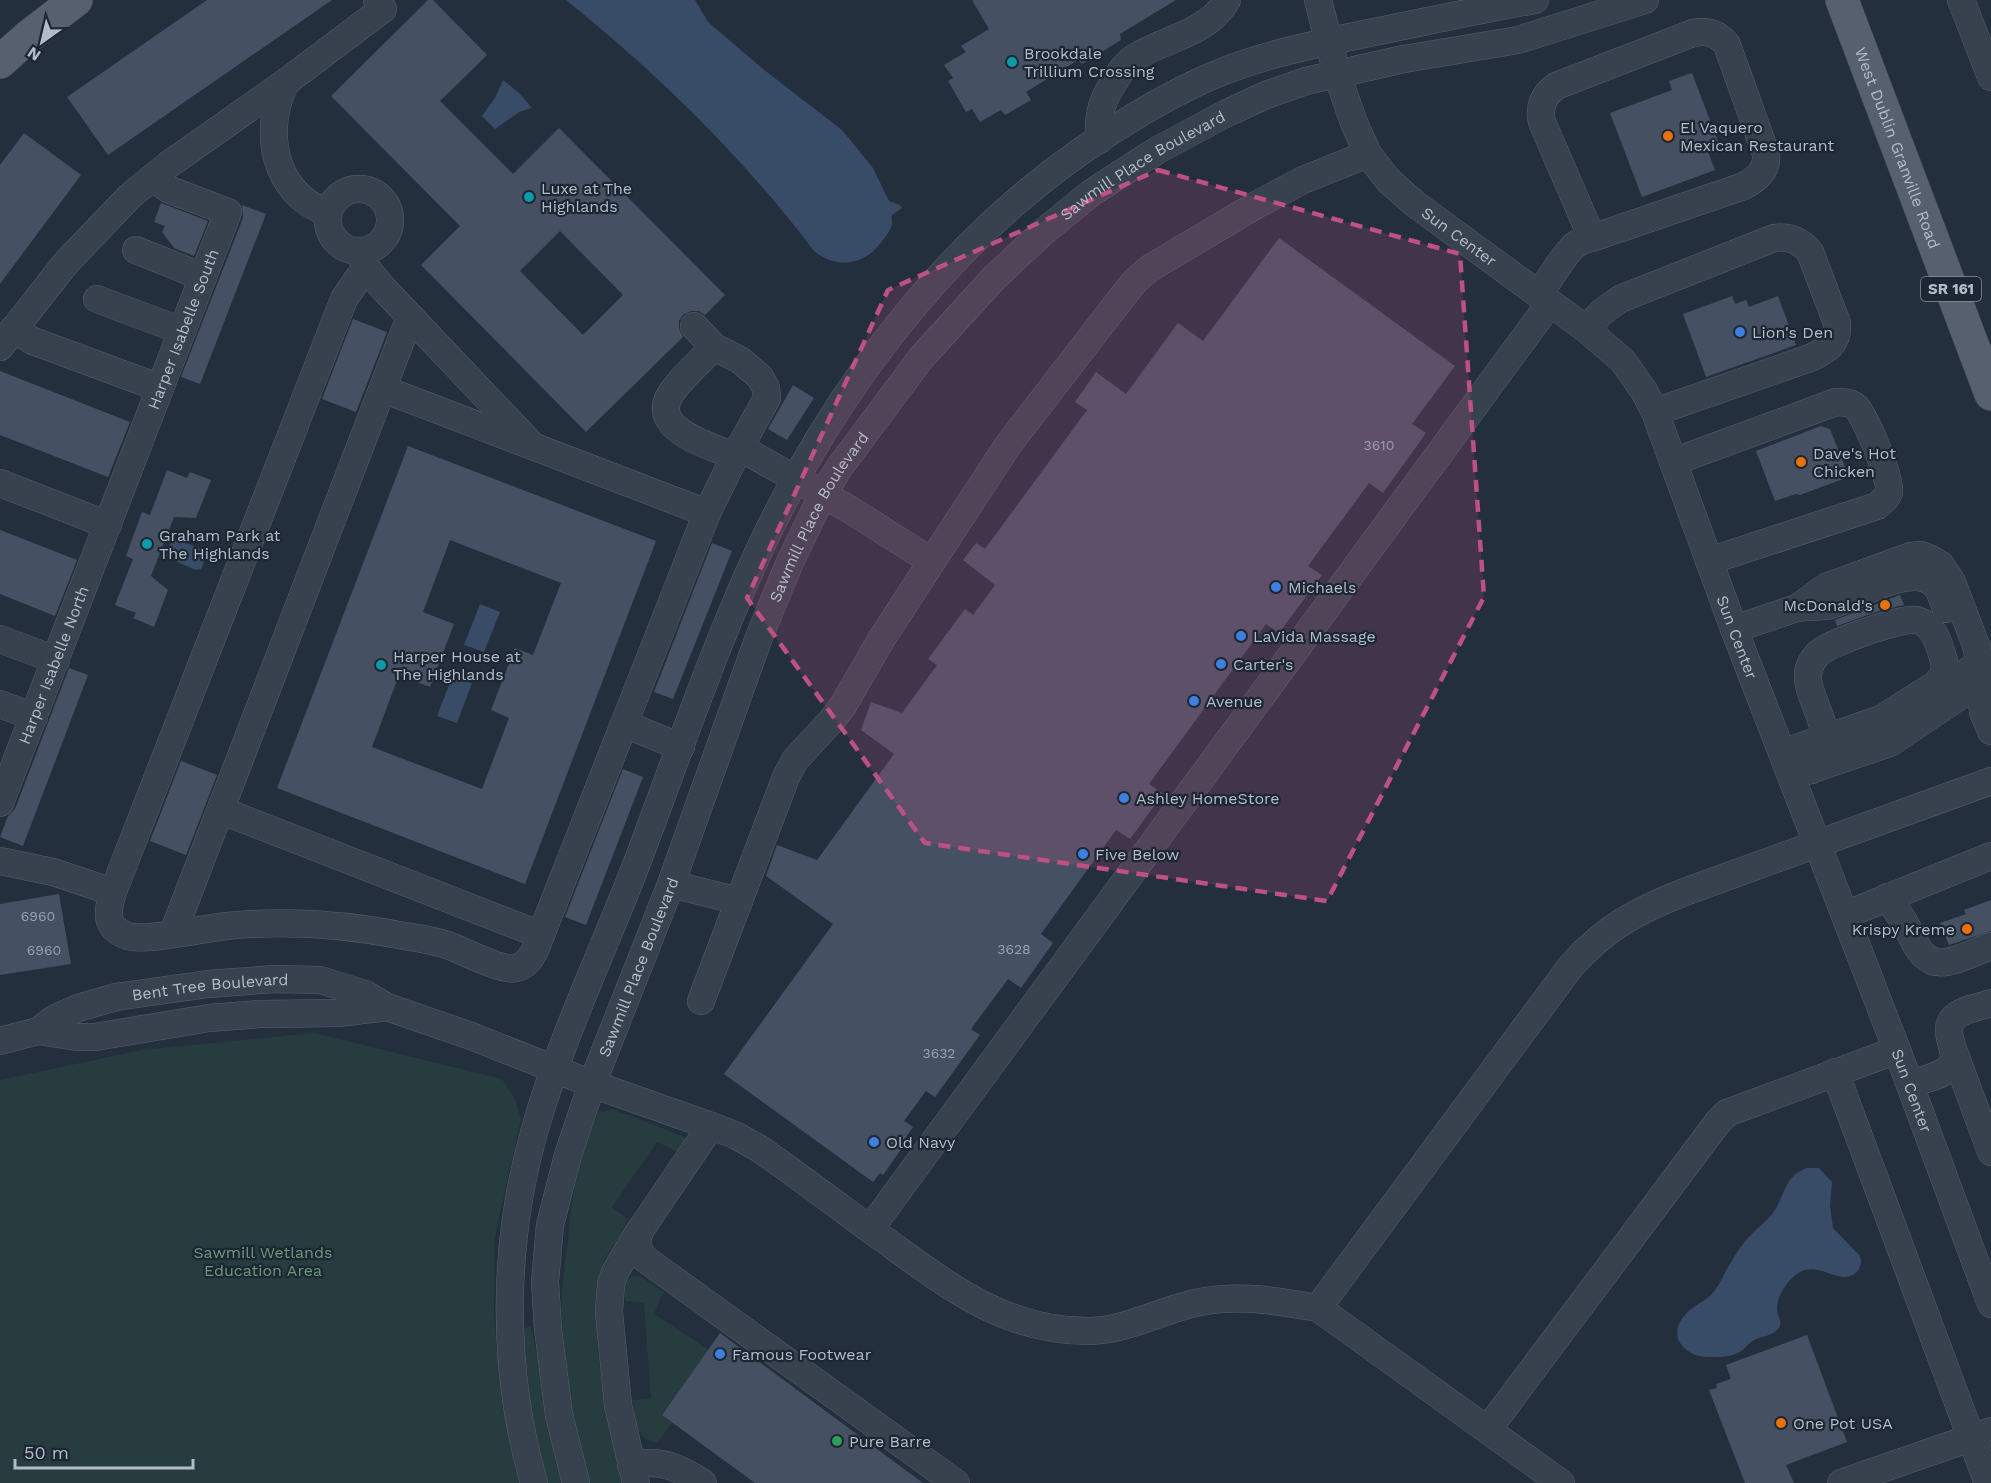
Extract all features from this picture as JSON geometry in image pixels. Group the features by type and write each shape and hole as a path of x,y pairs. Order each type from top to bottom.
{"main road":[{"path":"0,62 29,36 76,0"},
{"name":"West Dublin Granville Road","path":"1842,0 1982,342 1991,394"}],"street":[{"path":"7,338 46,286 130,196 383,9 377,0"},
{"path":"1100,140 1099,115 1103,101 1120,72 1133,59 1202,26 1222,8 1227,0"},
{"name":"Sun Center","path":"1318,0 1337,74 1368,154 1388,180 1415,204 1586,329 1623,361 1644,391 1673,462 1734,629 1795,767 1817,843 1990,1296"},
{"path":"534,1483 518,1410 511,1352 511,1263 517,1206 534,1131 555,1069 617,916 721,640 765,537 796,478 840,404 921,297 1006,210 1077,155 1166,99 1232,68 1328,41 1535,0"},
{"name":"Sawmill Place Boulevard","path":"576,1483 559,1415 548,1329 545,1282 550,1226 568,1155 592,1084 671,884 759,637 790,562 839,468 921,358 994,278 1049,227 1091,193 1165,146 1266,95 1306,81 1404,59 1518,40 1645,0"},
{"path":"1961,0 1991,77"},
{"path":"870,1229 1544,299 1574,246 1744,186 1761,173 1767,160 1766,154 1727,45 1717,35 1710,32 1693,33 1557,86 1547,94 1541,105 1542,122 1593,238"},
{"path":"286,82 275,110 273,135 276,155 285,177 297,193 315,208 328,213"},
{"path":"701,1001 786,777 795,760 844,704 882,638 1008,446 1135,281 1167,257 1258,204 1303,180 1368,154"},
{"name":"Harper Isabelle South","path":"108,525 228,212 170,190 152,178"},
{"path":"533,446 410,318 363,261 335,242 327,224 328,213 337,197 355,189 374,193 387,207 390,226 380,244 372,249 363,261 359,277 344,299 113,892 108,915 112,925 121,933 139,938 226,926 283,922 354,927 444,944 508,969 516,969 528,962 541,935 706,513 767,398 766,388 760,377 740,360 714,347 694,326"},
{"path":"1586,329 1602,312 1620,299 1774,238 1794,239 1806,247 1810,252 1837,323 1836,335 1831,345 1809,358 1654,412"},
{"path":"136,250 203,277"},
{"path":"97,299 182,331"},
{"path":"173,933 410,318"},
{"path":"7,338 33,341 160,388"},
{"path":"714,347 672,392 667,402 667,411 672,423 683,434 737,451 796,478 931,561"},
{"path":"382,389 706,513"},
{"path":"1673,462 1836,402 1842,402 1855,406 1863,416 1889,483 1888,495 1877,506 1709,561"},
{"path":"0,483 108,525"},
{"name":"Harper Isabelle North","path":"0,803 6,772 34,717 108,525"},
{"path":"1797,608 1826,587 1911,556 1921,555 1931,559 1941,565 1952,582 1977,648 1987,722"},
{"path":"1734,629 1797,608 1832,605 1906,577 1928,579 1941,593 1987,722"},
{"path":"1795,767 1826,738 1881,719 1942,678 1946,667 1937,639 1928,626 1914,619 1900,620 1827,647 1820,652 1810,665 1808,678 1810,694 1823,722 1826,738"},
{"path":"0,639 56,660"},
{"path":"1795,767 1890,743 1900,738 1960,696 1967,687 1968,670"},
{"path":"0,704 34,717"},
{"path":"624,724 681,747"},
{"path":"1561,1483 1318,1308 1570,966 1586,949 1634,914 1682,893 1991,781"},
{"path":"220,810 541,935"},
{"path":"1845,915 1991,856"},
{"path":"0,861 52,872 113,892"},
{"path":"671,884 739,901"},
{"path":"1887,897 1904,921 1917,949 1928,959 1940,963 1948,962 1991,946"},
{"name":"Bent Tree Boulevard","path":"0,1041 38,1031 54,1019 96,1001 208,984 275,979 320,981 344,986 365,994 387,1007 735,1135 760,1149 946,1285 989,1309 1027,1322 1059,1329 1091,1331 1115,1327 1200,1302 1241,1297 1276,1300 1318,1308"},
{"path":"1991,1003 1958,1014 1952,1020 1948,1033 1991,1152"},
{"name":"Bent Tree Boulevard","path":"38,1031 77,1037 95,1037 209,1018 261,1014 338,1013 387,1007"},
{"path":"1910,1084 1950,1068 1954,1059 1953,1049"},
{"path":"1488,1429 1727,1113 1897,1050"},
{"path":"1835,1072 1981,1434 1988,1483"},
{"path":"634,1474 618,1405 609,1304 611,1284 615,1272 641,1229 711,1126"},
{"path":"641,1229 636,1239 638,1250 645,1259 956,1483"},
{"path":"1841,1483 1981,1434"},
{"path":"634,1474 643,1462 667,1464 703,1483"}],"highlighted area":[{"path":"1158,170 1460,254 1484,597 1327,901 925,843 747,598 888,290"}],"green space":[{"name":"Sawmill Wetlands Education Area","path":"314,1033 502,1079 515,1099 521,1119 494,1241 494,1318 501,1395 520,1483 0,1483 0,1080 142,1050"},
{"path":"612,1109 685,1137 687,1143 678,1152 657,1142 612,1207 626,1218 625,1225 601,1268 597,1287 596,1316 604,1398 623,1483 588,1483 568,1391 563,1344 562,1290 571,1209 581,1160 599,1113"},
{"path":"634,1276 641,1277 663,1292 654,1314 709,1350 662,1414 672,1422 660,1440 655,1443 639,1431 634,1414 633,1400 651,1399 644,1303 625,1301 624,1290 627,1280"},
{"path":"531,1327 564,1483 546,1483 527,1393 521,1328"}],"water":[{"path":"566,0 695,0 708,22 763,69 842,130 873,168 889,201 902,208 892,215 890,231 886,237 868,255 851,262 832,261 814,251 787,216 698,118 634,57"},
{"path":"503,80 532,108 519,112 495,129 482,116 495,98"},
{"path":"177,539 205,551 206,557 201,569 196,570 168,558 169,547"},
{"path":"480,604 500,612 484,652 464,645"},
{"path":"453,675 472,683 457,723 437,716"},
{"path":"1807,1168 1819,1168 1832,1182 1830,1206 1833,1228 1860,1256 1860,1267 1848,1277 1812,1269 1800,1272 1788,1283 1779,1298 1777,1309 1780,1324 1778,1329 1753,1340 1738,1353 1724,1357 1703,1357 1687,1350 1678,1338 1679,1323 1688,1312 1713,1293 1740,1248 1773,1213 1789,1181"}],"building":[{"path":"207,0 332,0 108,155 67,97"},
{"name":"Luxe at The Highlands","path":"428,0 433,0 487,55 440,101 513,174 559,128 725,295 705,315 699,311 691,311 683,315 679,321 679,329 683,337 586,432 421,265 460,226 331,96","holes":["560,231 623,295 583,335 520,271"]},
{"name":"Brookdale Trillium Crossing","path":"972,0 1176,0 1120,34 1121,40 1082,64 1078,60 1026,92 1031,100 1005,115 1001,110 980,122 972,109 966,112 948,81 953,78 944,65 966,52 961,46 989,29"},
{"name":"El Vaquero Mexican Restaurant","path":"1692,73 1719,144 1707,149 1715,170 1642,197 1610,113 1672,90 1669,81"},
{"path":"24,133 81,175 0,284 0,165"},
{"path":"161,203 208,221 194,256 174,248 162,232 165,226 154,222"},
{"path":"242,205 266,214 200,384 181,377 243,218"},
{"path":"1279,238 1455,366 1412,424 1426,433 1383,493 1369,483 1308,566 1322,575 1279,633 1266,624 1149,784 1163,794 1130,839 1116,830 1041,934 1053,943 1021,988 1008,979 971,1029 980,1035 935,1097 926,1091 904,1121 913,1127 904,1140 907,1141 883,1175 880,1173 873,1182 724,1074 833,924 766,876 777,845 817,860 894,754 861,730 871,702 902,713 937,665 928,659 965,609 973,615 995,585 963,560 976,543 985,549 1087,410 1075,402 1096,372 1126,394 1178,323 1203,341"},
{"name":"Lion's Den","path":"1732,296 1735,304 1746,300 1749,307 1778,296 1796,345 1706,377 1683,314"},
{"path":"353,319 387,332 356,412 322,399"},
{"path":"0,371 130,422 108,477 0,435"},
{"path":"793,385 814,398 787,440 768,429"},
{"name":"Dave's Hot Chicken","path":"1821,426 1830,429 1847,472 1843,479 1800,495 1796,494 1775,501 1756,451"},
{"name":"Harper House at The Highlands","path":"408,446 656,541 525,884 277,788","holes":["450,540 561,583 533,655 515,648 491,710 509,718 482,789 372,747 399,675 430,687 454,624 423,612"]},
{"name":"Graham Park at The Highlands","path":"167,470 187,478 190,472 211,480 196,518 174,517 151,576 168,590 154,627 133,618 136,613 115,605 133,559 126,556 142,512 150,515"},
{"path":"0,530 77,560 55,616 0,594"},
{"path":"712,543 732,551 673,699 654,692"},
{"path":"1900,595 1904,605 1837,626 1835,620"},
{"path":"69,668 88,675 23,846 0,837 8,816 15,809"},
{"path":"181,761 217,775 186,855 150,841"},
{"path":"623,769 643,777 586,925 565,917"},
{"path":"59,894 71,964 0,975 0,904"},
{"name":"Krispy Kreme","path":"1991,900 1991,931 1949,945 1940,923 1966,914 1964,910"},
{"path":"720,1333 923,1483 755,1483 662,1415"},
{"name":"One Pot USA","path":"1807,1335 1847,1442 1786,1465 1794,1483 1745,1483 1709,1390 1717,1388 1716,1384 1731,1379 1726,1365"}],"place":[{"name":"Brookdale Trillium Crossing","path":"1012,62"},
{"name":"El Vaquero Mexican Restaurant","path":"1668,136"},
{"name":"Luxe at The Highlands","path":"529,197"},
{"name":"Lion's Den","path":"1740,332"},
{"name":"Dave's Hot Chicken","path":"1801,462"},
{"name":"Graham Park at The Highlands","path":"147,544"},
{"name":"Michaels","path":"1276,587"},
{"name":"McDonald's","path":"1885,605"},
{"name":"LaVida Massage","path":"1241,636"},
{"name":"Carter's","path":"1221,664"},
{"name":"Harper House at The Highlands","path":"381,665"},
{"name":"Avenue","path":"1194,701"},
{"name":"Ashley HomeStore","path":"1124,798"},
{"name":"Five Below","path":"1083,854"},
{"name":"Krispy Kreme","path":"1967,929"},
{"name":"Old Navy","path":"874,1142"},
{"name":"Famous Footwear","path":"720,1354"},
{"name":"One Pot USA","path":"1781,1423"},
{"name":"Pure Barre","path":"837,1441"}]}
